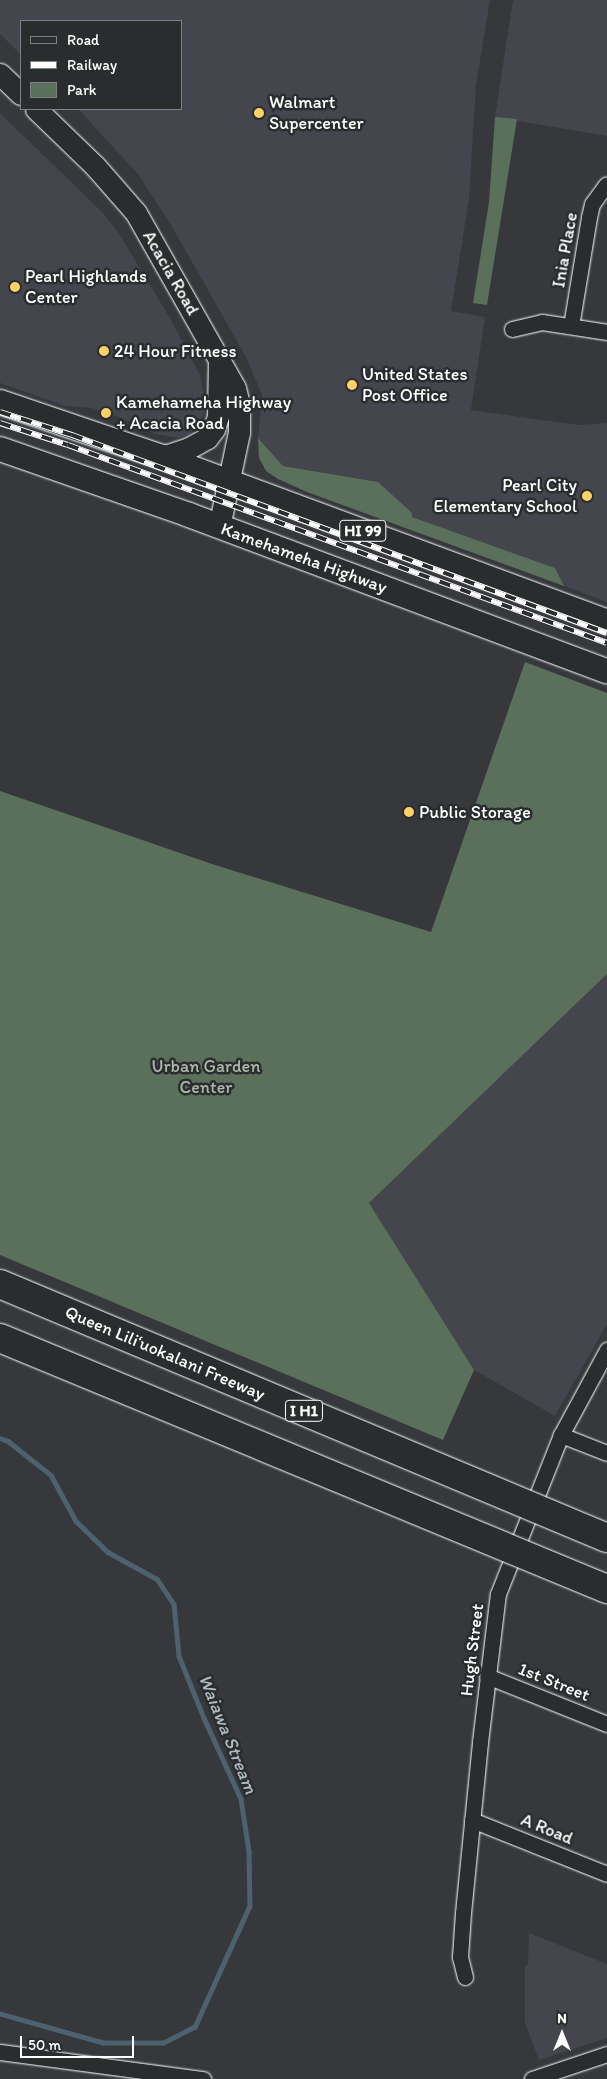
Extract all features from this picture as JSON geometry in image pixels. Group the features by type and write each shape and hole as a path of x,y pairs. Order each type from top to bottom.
{"highway":[{"name":"Queen Liliʻuokalani Freeway","path":"0,1284 607,1538"},
{"path":"0,1338 607,1590"}],"main road":[{"path":"0,74 20,93"},
{"name":"Acacia Road","path":"37,110 95,166 136,214 220,358 235,388 239,404 239,432 219,527"},
{"path":"162,457 189,448 207,438 214,429 218,416 220,358"},
{"name":"HI 99","path":"0,402 162,457 607,622"},
{"name":"Kamehameha Highway","path":"0,449 219,527 607,671"}],"street":[{"name":"Inia Place","path":"571,326 592,204 606,185"},
{"path":"512,330 526,324 542,322 607,332"},
{"name":"Hugh Street","path":"465,1978 460,1957 472,1820 487,1676 500,1584 561,1435 607,1350"},
{"path":"561,1435 607,1453"},
{"name":"1st Street","path":"487,1676 607,1724"},
{"name":"A Road","path":"472,1820 607,1874"},
{"path":"0,2052 203,2079"},
{"path":"532,2079 607,2054"}],"shaded area":[{"path":"0,0 490,0 476,85 469,199 451,311 485,317 471,410 579,425 607,423 607,602 564,586 555,568 412,517 378,482 283,466 258,438 262,395 246,357 171,225 138,174 79,110 182,110 182,20 20,20 20,54 0,34"},
{"path":"513,0 607,0 607,136 495,117"},
{"name":"Pearl Highlands Center","path":"0,113 103,213 118,232 170,318 200,375 204,395 204,414 198,427 189,434 179,438 155,434 124,419 92,408 65,406 0,383"},
{"path":"607,974 607,1324 555,1416 474,1370 369,1203"},
{"path":"529,1933 607,1964 607,2038 539,2060 525,2023 525,1966 528,1964"}],"green space":[{"path":"495,117 517,119 487,305 473,303 489,202"},
{"path":"258,438 283,466 378,482 412,513 412,517 555,568 564,586 307,492 278,479 266,471 259,458"},
{"name":"Urban Garden Center","path":"525,662 607,693 607,974 369,1203 474,1370 443,1440 0,1255 0,791 212,864 431,932"}],"waterway":[{"name":"Waiawa Stream","path":"0,1438 8,1441 51,1475 76,1521 108,1552 157,1579 174,1604 179,1656 204,1718 241,1799 249,1851 250,1906 195,2027 164,2043 103,2043 0,2014"}],"railway":[{"path":"0,412 72,435 607,633"},
{"path":"0,423 68,445 607,643"}],"place":[{"name":"Walmart Supercenter","path":"259,113"},
{"name":"Pearl Highlands Center","path":"15,287"},
{"name":"24 Hour Fitness","path":"104,351"},
{"name":"United States Post Office","path":"352,385"},
{"name":"Kamehameha Highway + Acacia Road","path":"106,413"},
{"name":"Pearl City Elementary School","path":"587,496"},
{"name":"Public Storage","path":"409,812"}]}
